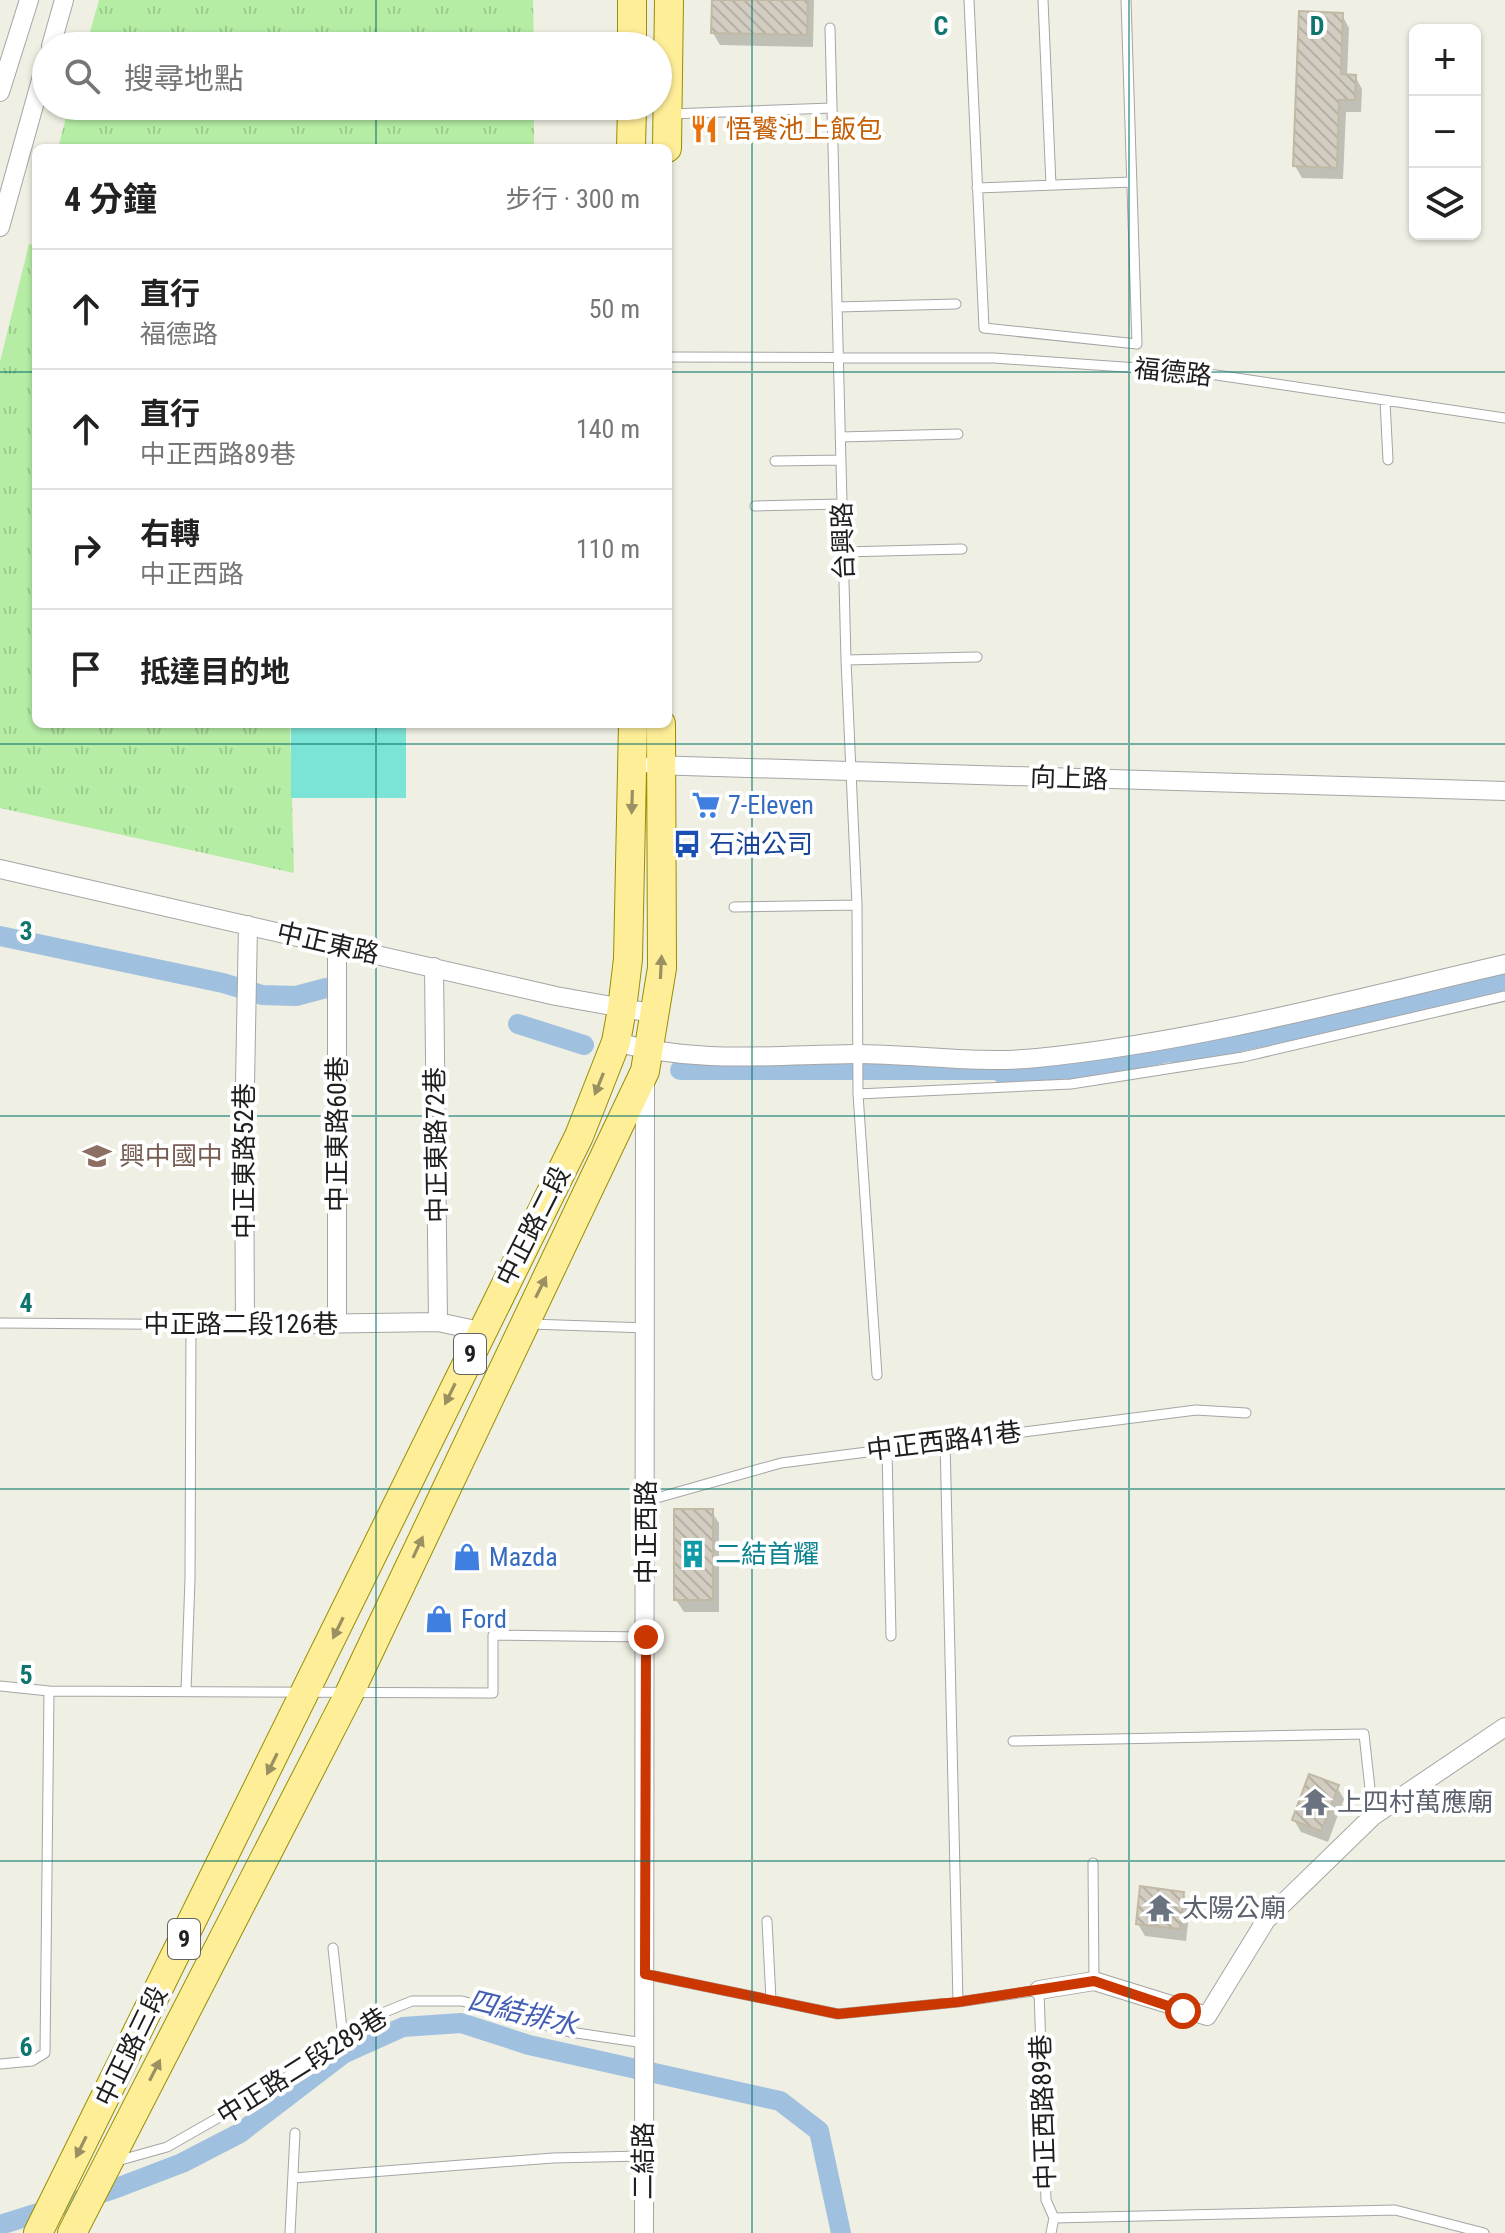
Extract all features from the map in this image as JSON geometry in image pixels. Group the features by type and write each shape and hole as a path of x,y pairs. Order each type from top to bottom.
{"main road":[{"path":"632,0 632,32"},
{"path":"668,32 669,0"},
{"path":"631,144 632,120"},
{"path":"667,120 667,144"},
{"name":"中正路二段","path":"349,1694 522,1325 608,1154 647,1061 662,968 647,765 634,728"},
{"name":"中正路二段","path":"306,1694 480,1331 579,1136 616,1042 628,959 647,765 660,728"},
{"name":"中正路三段","path":"38,2233 306,1694"},
{"name":"中正路三段","path":"106,2164 349,1694"},
{"name":"9","path":"78,2222 106,2164"}],"street":[{"path":"0,92 29,0"},
{"path":"55,32 64,0"},
{"path":"0,227 4,198 32,107"},
{"name":"向上路","path":"647,765 1505,791"},
{"name":"中正東路","path":"0,869 622,1009 657,1014"},
{"name":"中正東路52巷","path":"245,1325 245,990 248,925"},
{"name":"中正東路60巷","path":"337,945 337,1323"},
{"path":"616,1042 647,1061 856,1054 1033,1058 1146,1044 1505,964"},
{"name":"中正東路72巷","path":"434,967 438,1322"},
{"name":"中正西路","path":"644,2089 647,1061"},
{"name":"中正路二段126巷","path":"245,1325 438,1322 480,1331"},
{"path":"1039,1990 1094,1981 1207,2016 1266,1920 1373,1816 1505,1727"},
{"name":"二結路","path":"644,2089 644,2233"}],"lane":[{"path":"969,0 984,328 1137,344 1126,0"},
{"path":"1043,0 1051,185"},
{"name":"台興路","path":"830,28 846,660 857,905 856,1054 877,1375"},
{"path":"672,114 832,108"},
{"path":"977,188 1132,182"},
{"path":"837,307 956,304"},
{"name":"福德路","path":"672,357 994,358 1196,372 1505,418"},
{"path":"1385,401 1388,460"},
{"path":"840,437 958,434"},
{"path":"775,461 841,460"},
{"path":"755,506 842,504"},
{"path":"843,552 962,549"},
{"path":"846,660 977,657"},
{"path":"734,907 857,905"},
{"path":"858,1094 1071,1084 1243,1057 1505,996"},
{"name":"中正路二段126巷","path":"0,1323 245,1325"},
{"path":"186,1691 190,1579 191,1325"},
{"path":"522,1325 647,1328"},
{"name":"中正西路41巷","path":"646,1501 781,1463 1196,1410 1246,1413"},
{"path":"945,1440 958,2002"},
{"path":"887,1449 891,1636"},
{"path":"0,1686 49,1691 493,1693 493,1635 646,1637"},
{"path":"0,2064 32,2061 45,2053 49,1691"},
{"path":"1013,1741 1364,1734 1373,1816"},
{"path":"1093,1863 1094,1981"},
{"path":"767,1921 771,2000"},
{"path":"333,1948 343,2038"},
{"path":"645,1974 838,2014 1039,1990"},
{"name":"中正西路89巷","path":"1039,1990 1046,2200 1054,2218 1395,2210 1484,2233"},
{"name":"中正路二段289巷","path":"106,2164 167,2147 274,2086 375,2016 412,2001 462,2001 570,2032 644,2043"},
{"path":"290,2233 295,2133"},
{"path":"294,2178 553,2158 642,2156"},
{"path":"1051,2233 1054,2218"}],"green space":[{"path":"99,0 533,0 534,32 90,32"},
{"path":"65,120 534,120 534,144 59,144"},
{"path":"29,244 32,244 32,728 290,728 294,873 0,808 0,362"}],"shaded area":[{"path":"291,728 406,728 406,798 291,798"}],"building":[{"path":"712,0 808,0 807,35 711,33"},
{"path":"1299,11 1343,13 1341,74 1356,75 1355,100 1339,100 1337,168 1293,166"},
{"name":"二結首耀","path":"674,1509 713,1509 713,1600 674,1600"},
{"name":"上四村萬應廟","path":"1309,1774 1339,1785 1321,1831 1292,1820"},
{"name":"太陽公廟","path":"1140,1886 1184,1892 1180,1929 1136,1924"}],"waterway":[{"path":"0,936 223,983 262,995 296,996 326,988"},
{"path":"680,1070 1032,1070 1116,1064 1505,977"},
{"path":"1173,1064 1505,989"},
{"path":"518,1024 584,1045"},
{"path":"868,1070 868,1076 994,1076 1001,1081 1091,1077"},
{"name":"四結排水","path":"0,2225 114,2189 182,2163 240,2133 343,2054 403,2027 461,2023 529,2045 780,2101 819,2131 841,2233"}],"place":[{"name":"悟饕池上飯包","path":"704,129"},
{"name":"7-Eleven","path":"706,805"},
{"name":"石油公司","path":"687,844"},
{"name":"興中國中","path":"97,1156"},
{"name":"二結首耀","path":"693,1554"},
{"name":"Mazda","path":"467,1557"},
{"name":"Ford","path":"439,1619"},
{"name":"上四村萬應廟","path":"1315,1802"},
{"name":"太陽公廟","path":"1160,1908"}],"route":[{"path":"646,1637 645,1974 838,2014 958,2002 1094,1981 1183,2011"}]}
